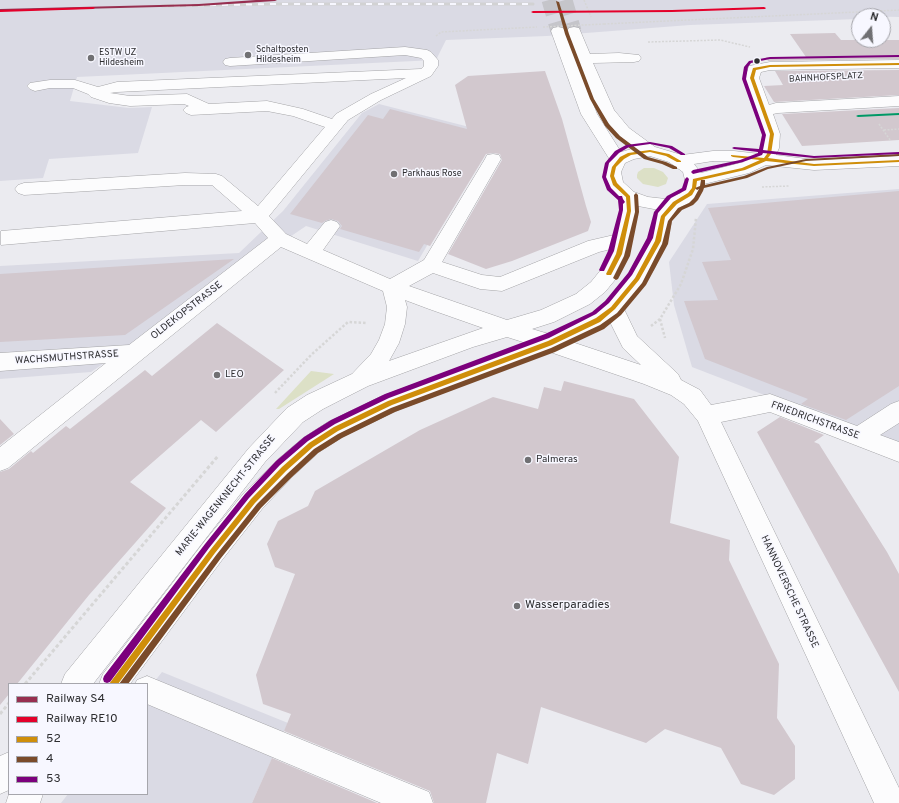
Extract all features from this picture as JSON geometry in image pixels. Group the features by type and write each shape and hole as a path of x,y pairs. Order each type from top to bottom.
{"street":[{"path":"558,31 589,114 618,160"},
{"path":"574,31 599,96 613,120 622,131 650,152"},
{"path":"230,62 364,55 405,51 422,53 426,55 428,66"},
{"path":"585,58 634,58"},
{"name":"BAHNHOFSPLATZ","path":"765,160 771,148 771,131 764,112 759,83 752,78 753,71 763,67 899,64"},
{"path":"97,92 116,87 428,66"},
{"path":"1,238 259,216 342,117 376,97 414,80 428,66"},
{"name":"BAHNHOFSPLATZ","path":"802,80 899,75"},
{"path":"35,86 50,84 75,84 97,92 96,94 109,98 130,101 187,99 206,109"},
{"path":"764,112 776,108 899,101"},
{"path":"157,112 271,106 297,112 335,125"},
{"path":"771,131 778,121 783,120 899,114"},
{"path":"694,180 743,169 765,160 805,152 899,147"},
{"path":"650,152 667,155 680,161 690,169 694,180 694,188 684,199 675,203 666,204 646,203 628,196 613,180 614,167 618,160 630,154 650,152"},
{"path":"680,161 713,156 734,156 814,165 899,161"},
{"path":"391,287 431,265 493,159"},
{"path":"24,189 184,179 216,180 259,216 279,239 391,287 508,329 547,316 583,299 598,287 612,270 622,240 629,211 628,196"},
{"path":"121,682 218,544 253,501 284,468 311,445 336,429 390,403 550,343 598,320 613,308 628,292 644,270 658,241 663,217 675,203"},
{"path":"310,252 332,226"},
{"name":"OLDEKOPSTRASSE","path":"0,461 279,239"},
{"path":"431,265 480,282 502,284 595,246 622,240"},
{"path":"360,380 378,360 389,343 395,324 397,307 391,287"},
{"name":"HANNOVERSCHE STRASSE","path":"613,308 630,342 679,389"},
{"path":"461,377 467,342 462,313"},
{"path":"547,316 544,325 544,334 550,343"},
{"name":"HANNOVERSCHE STRASSE","path":"508,329 679,389 692,397 706,415 890,803"},
{"name":"MARIE-WAGENKNECHT-STRASSE","path":"76,683 256,455 295,415 316,402 360,380 508,329"},
{"name":"WACHSMUTHSTRASSE","path":"0,362 134,353"},
{"name":"FRIEDRICHSTRASSE","path":"706,415 770,402 899,452"},
{"path":"858,437 899,411"},
{"path":"121,682 130,615"},
{"path":"148,690 418,803"},
{"path":"0,779 8,768"},
{"path":"21,803 27,795"}],"path":[{"path":"428,66 435,40 441,32 899,10"},
{"path":"646,42 720,40 753,48"},
{"path":"883,130 899,129"},
{"path":"630,342 660,319 681,284 693,249 696,213"},
{"path":"0,714 8,704"}],"shaded area":[{"path":"0,0 899,0 899,17 891,17 891,8 851,8 851,19 690,25 547,36 446,40 436,60 77,77 70,101 129,108 152,107 138,153 49,159 43,178 0,181"},
{"path":"379,104 493,133 418,261 306,226 91,372 0,379 0,266 239,253 283,211 362,113"},
{"path":"899,189 899,447 692,367 674,305 669,262 707,204"},
{"path":"162,672 288,723 252,803 61,803 67,795 148,795 148,690"}],"green space":[{"path":"644,168 654,168 663,172 668,178 666,184 658,187 643,184 637,178 637,175 638,172"},
{"path":"311,371 334,374 279,409 276,409"}],"building":[{"path":"835,33 841,40 851,40 851,48 891,48 891,40 899,40 899,59 768,61 766,57 806,57 790,34"},
{"path":"899,70 899,95 774,102 764,86 783,85 775,71"},
{"path":"545,71 562,119 591,222 588,231 512,261 486,269 448,254 502,160 500,154 493,153 486,154 430,246 424,244 419,252 340,229 342,226 338,221 331,219 322,223 290,214 368,115 383,119 390,109 467,129 455,85 468,76"},
{"path":"899,108 899,140 802,146 782,114"},
{"path":"899,191 899,386 846,420 801,404 808,399 705,359 684,301 718,300 702,262 731,260 708,208"},
{"path":"234,259 125,335 0,342 0,274"},
{"path":"217,323 284,370 216,432 201,420 130,482 166,508 89,595 18,683 8,683 8,695 0,705 0,472 9,469 31,451 33,453 66,426 70,429 145,370 152,376"},
{"name":"Wasserparadies","path":"564,381 634,399 679,457 670,523 730,540 729,560 779,664 777,718 795,746 795,779 774,795 741,784 721,748 665,729 646,743 541,707 528,764 497,753 486,803 434,803 430,791 284,731 291,714 263,704 256,675 295,574 275,567 267,544 278,521 308,506 315,491 420,430 493,397 538,409 544,387 561,391"},
{"path":"780,417 824,435 814,442 819,444 887,552 899,574 899,692 757,432"},
{"path":"0,419 14,434 0,445"},
{"path":"272,758 377,803 252,803"}],"tunnel":[{"path":"549,0 558,31"},
{"path":"565,0 574,31"}],"railway":[{"path":"162,6 276,4 533,4"}],"rail line":[{"name":"S4","path":"0,10 199,5 275,0"},
{"name":"RE10","path":"0,11 93,8"},
{"name":"RE10","path":"533,12 672,11 764,8"}],"transit line":[{"name":"4","path":"557,2 567,34 592,99 607,125 618,137 646,158 675,168"},
{"name":"53","path":"693,172 741,161 760,154 764,135 744,79 746,67 750,62 770,58 899,56"},
{"name":"52","path":"695,180 743,169 765,160 769,154 772,134 752,78 754,69 770,66 899,64"},
{"path":"858,116 899,114"},
{"name":"53","path":"623,202 609,189 604,177 607,163 617,152 628,146 650,143 670,147 683,154"},
{"name":"53","path":"734,148 814,157 899,153"},
{"name":"52","path":"628,196 615,184 612,176 614,167 622,158 630,154 650,151 667,155 679,161"},
{"name":"4","path":"697,188 745,177 767,168 806,160 899,155"},
{"name":"52","path":"733,156 814,165 899,161"},
{"name":"53","path":"107,679 207,546 247,496 278,463 306,439 333,422 387,396 547,336 594,313 607,302 630,274 650,238 656,213 669,197 684,189 687,179"},
{"name":"52","path":"114,683 213,551 253,501 284,469 311,445 336,429 390,403 550,343 598,320 613,308 637,279 658,241 663,217 675,203 690,194 694,188 695,180"},
{"name":"4","path":"124,683 219,556 259,506 316,451 340,436 393,410 553,350 602,327 619,314 644,284 665,244 670,221 680,209 691,204 696,199 701,191 703,181"},
{"name":"4","path":"616,278 627,256 637,212 636,195"},
{"name":"52","path":"609,274 619,254 629,211 628,196"},
{"name":"53","path":"602,270 611,251 621,210 620,197"}],"place":[{"name":"Schaltposten Hildesheim","path":"248,55"},
{"name":"ESTW UZ Hildesheim","path":"91,58"},
{"name":"Parkhaus Rose","path":"394,174"},
{"name":"LEO","path":"217,375"},
{"name":"Palmeras","path":"528,460"},
{"name":"Wasserparadies","path":"517,606"}]}
